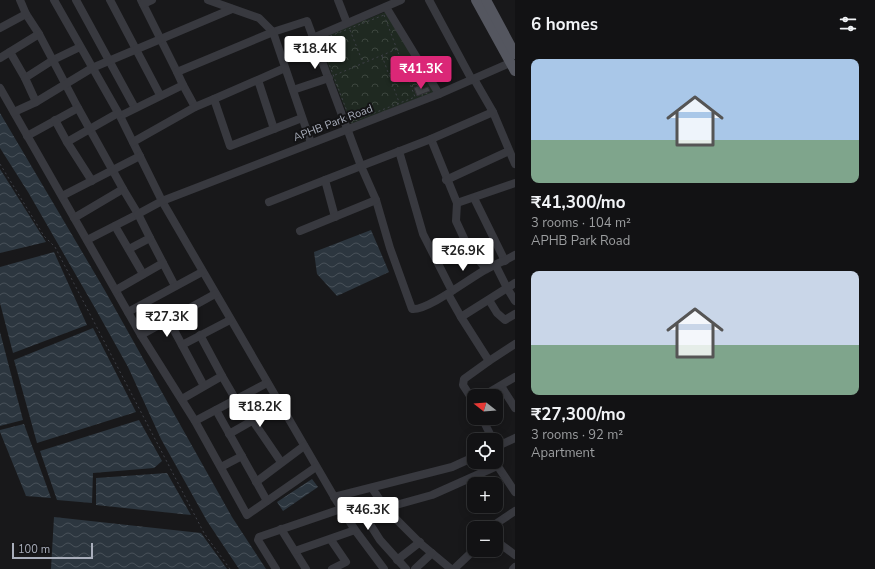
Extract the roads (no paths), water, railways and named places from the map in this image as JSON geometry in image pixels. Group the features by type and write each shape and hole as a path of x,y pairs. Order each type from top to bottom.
{"main road":[{"path":"476,0 513,63"},
{"path":"486,0 512,42 513,63"}],"street":[{"path":"20,0 26,14 39,34 78,108 138,214 175,286"},
{"path":"54,0 118,115 162,201 202,272 337,502 355,530 384,569"},
{"path":"76,0 135,108"},
{"path":"110,0 160,95"},
{"path":"152,0 142,2 195,107"},
{"path":"208,0 259,18 273,32 311,143"},
{"path":"338,0 348,26"},
{"path":"314,38 348,26 401,0"},
{"path":"429,0 493,112 515,164"},
{"path":"386,7 439,94"},
{"path":"14,112 36,102 92,68 232,9"},
{"path":"0,28 26,14"},
{"path":"177,72 273,32 307,21 331,77 361,166 376,200 410,307 415,309 422,307 450,292 486,269 496,266 515,255"},
{"path":"0,58 39,34"},
{"path":"25,78 53,60 80,47"},
{"path":"10,52 25,78 36,102"},
{"name":"APHB Park Road","path":"87,240 162,201 311,143 400,106 439,94 513,63"},
{"path":"132,142 195,107 285,68"},
{"path":"293,90 331,77"},
{"path":"258,80 274,129"},
{"path":"67,142 89,128 183,85"},
{"path":"0,88 141,335 195,421 247,515 316,467"},
{"path":"214,99 230,146 302,118"},
{"path":"27,136 78,108"},
{"path":"269,202 431,139 493,112"},
{"path":"55,120 92,181"},
{"path":"431,139 446,180 457,203 456,221 468,247 486,269"},
{"path":"399,151 423,234 461,317 489,360"},
{"path":"446,180 509,151"},
{"path":"62,196 140,156"},
{"path":"325,180 335,217"},
{"path":"457,203 515,183"},
{"path":"74,218 124,189"},
{"path":"474,198 506,261"},
{"path":"300,230 376,200"},
{"path":"116,226 143,274"},
{"path":"129,249 150,238"},
{"path":"116,290 162,262"},
{"path":"496,266 515,301"},
{"path":"128,312 202,272"},
{"path":"461,317 515,284"},
{"path":"141,335 169,321 215,294"},
{"path":"489,300 497,313 505,320 515,314"},
{"path":"182,345 230,320"},
{"path":"169,321 204,386"},
{"path":"200,335 236,400"},
{"path":"467,391 463,385 464,379 489,360 515,344"},
{"path":"182,400 222,376"},
{"path":"496,389 515,377"},
{"path":"195,421 267,383"},
{"path":"501,386 515,408"},
{"path":"229,434 280,405"},
{"path":"216,410 267,501"},
{"path":"252,421 281,462"},
{"path":"503,442 515,438"},
{"path":"256,482 304,446"},
{"path":"221,467 242,456"},
{"path":"276,569 258,538 337,502 372,488 452,466 467,460"},
{"path":"406,569 380,540 366,518 369,511 432,495 486,469"},
{"path":"499,469 515,492"},
{"path":"372,488 384,508 420,542 452,569 467,556"},
{"path":"501,521 515,511"},
{"path":"280,529 306,569"},
{"path":"295,551 331,540 355,530"},
{"path":"331,540 348,565 332,569"},
{"path":"397,560 420,542"},
{"path":"503,546 515,555"},
{"path":"415,569 432,552"}],"water":[{"path":"0,113 104,289 232,517 266,569 239,569 207,521 161,439 128,367 28,192 0,148"},
{"path":"0,169 46,242 0,253"},
{"path":"371,230 389,272 337,296 317,274 314,252"},
{"path":"54,252 87,325 13,353 0,303 0,267"},
{"path":"93,328 136,412 37,443 14,360"},
{"path":"0,332 23,420 0,426"},
{"path":"139,420 162,461 154,468 93,473 92,503 57,500 40,451"},
{"path":"24,424 51,498 26,496 0,432 0,430"},
{"path":"167,473 191,515 96,505 96,478"},
{"path":"312,479 318,487 283,511 277,502"},
{"path":"54,517 201,533 227,569 51,569"}]}
